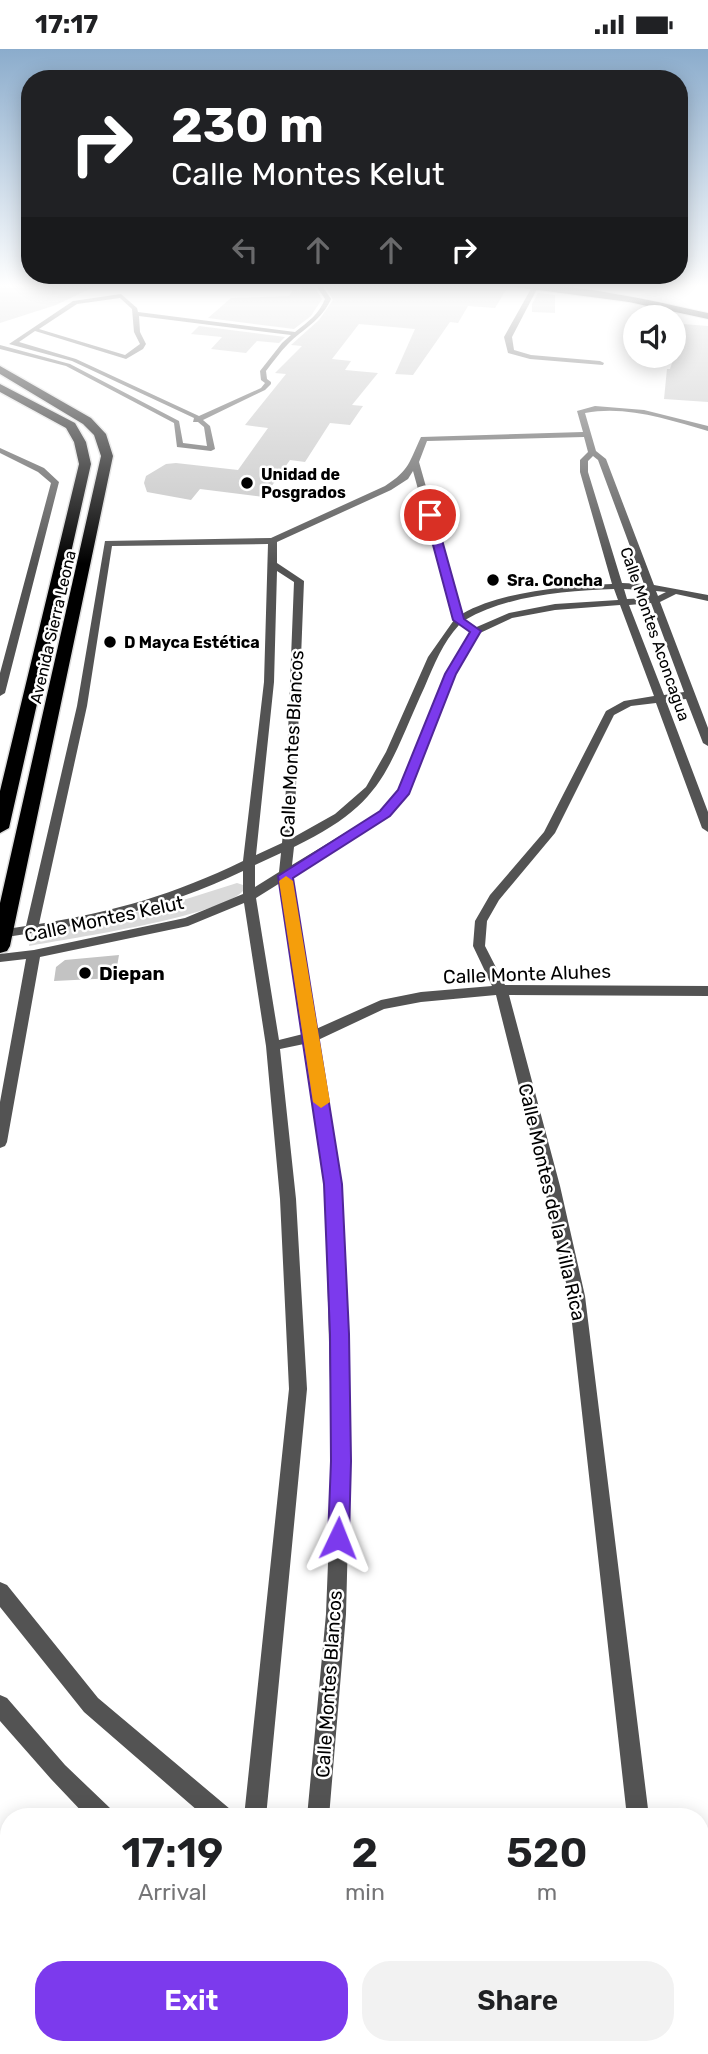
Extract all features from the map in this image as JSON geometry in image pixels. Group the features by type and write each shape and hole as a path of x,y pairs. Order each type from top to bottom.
{"highway":[{"name":"Avenida Sierra Leona","path":"1,938 107,456 100,435 87,421 15,378"},
{"path":"0,380 63,405"},
{"name":"Avenida Sierra Leona","path":"0,387 71,426 80,442 85,464 0,828"},
{"path":"13,772 39,771"}],"street":[{"name":"Calle Montes Aconcagua","path":"708,429 656,414 581,411 592,452 602,459 708,743"},
{"path":"273,541 388,488 405,477 415,462 421,442 431,437 587,434"},
{"name":"Avenida Sierra Leona","path":"0,450 41,470 55,482 0,693"},
{"name":"Calle Montes Aconcagua","path":"592,452 584,460 584,472 594,497 618,587 708,828"},
{"path":"415,462 459,620 476,631 509,616 555,607 656,600 673,593"},
{"path":"594,497 617,497"},
{"name":"Avenida Sierra Leona","path":"33,928 82,706 108,543 273,541"},
{"name":"Calle Montes Blancos","path":"257,1808 298,1388 288,1199 273,1046 249,896 249,863 269,682 273,541"},
{"name":"Calle Montes Blancos","path":"272,564 299,580 285,876 333,1184 341,1461 336,1614 319,1808"},
{"path":"459,620 500,603 518,599 618,587 651,587 708,598"},
{"name":"Calle Montes Kelut","path":"1,938 33,928 151,904 287,846 359,801 379,779 436,654 459,620"},
{"name":"Calle Montes Kelut","path":"0,958 34,954 188,922 249,896 385,814 404,791 450,674 476,631"},
{"name":"Calle Montes de la Villa Rica","path":"637,1808 577,1296 552,1186 501,990 479,946 481,921 494,898 549,833 610,713 628,703 689,695"},
{"path":"0,1142 34,954"},
{"name":"Calle Monte Aluhes","path":"273,1046 312,1037 381,1005 421,997 501,990 708,991"},
{"path":"0,1592 92,1706 211,1808"},
{"path":"0,1705 58,1772 94,1808"}],"lane":[{"path":"89,378 177,422 200,420 262,389 269,383 264,378"},
{"path":"112,378 200,420 207,426 211,449 180,445 177,422"}],"shaded area":[{"path":"237,883 243,885 244,890 230,900 207,909 144,925 29,946 32,931 158,908"}],"building":[{"path":"283,378 374,378 352,405 363,406 350,425 330,423 305,462 290,460 264,497 200,489 191,500 147,492 144,483 146,476 166,464 238,470 268,428 245,425"},
{"path":"666,378 708,378 708,402 664,399"},
{"name":"Diepan","path":"119,955 115,978 54,981 56,967 65,960"}],"slow traffic":[{"path":"286,881 321,1102"}],"place":[{"name":"Unidad de Posgrados","path":"247,483"},
{"name":"Sra. Concha","path":"493,580"},
{"name":"D Mayca Estética","path":"110,642"},
{"name":"Diepan","path":"85,973"}],"route":[{"path":"338,1538 341,1461 333,1184 285,876 385,814 404,791 450,674 476,631 459,620 430,515"}]}
